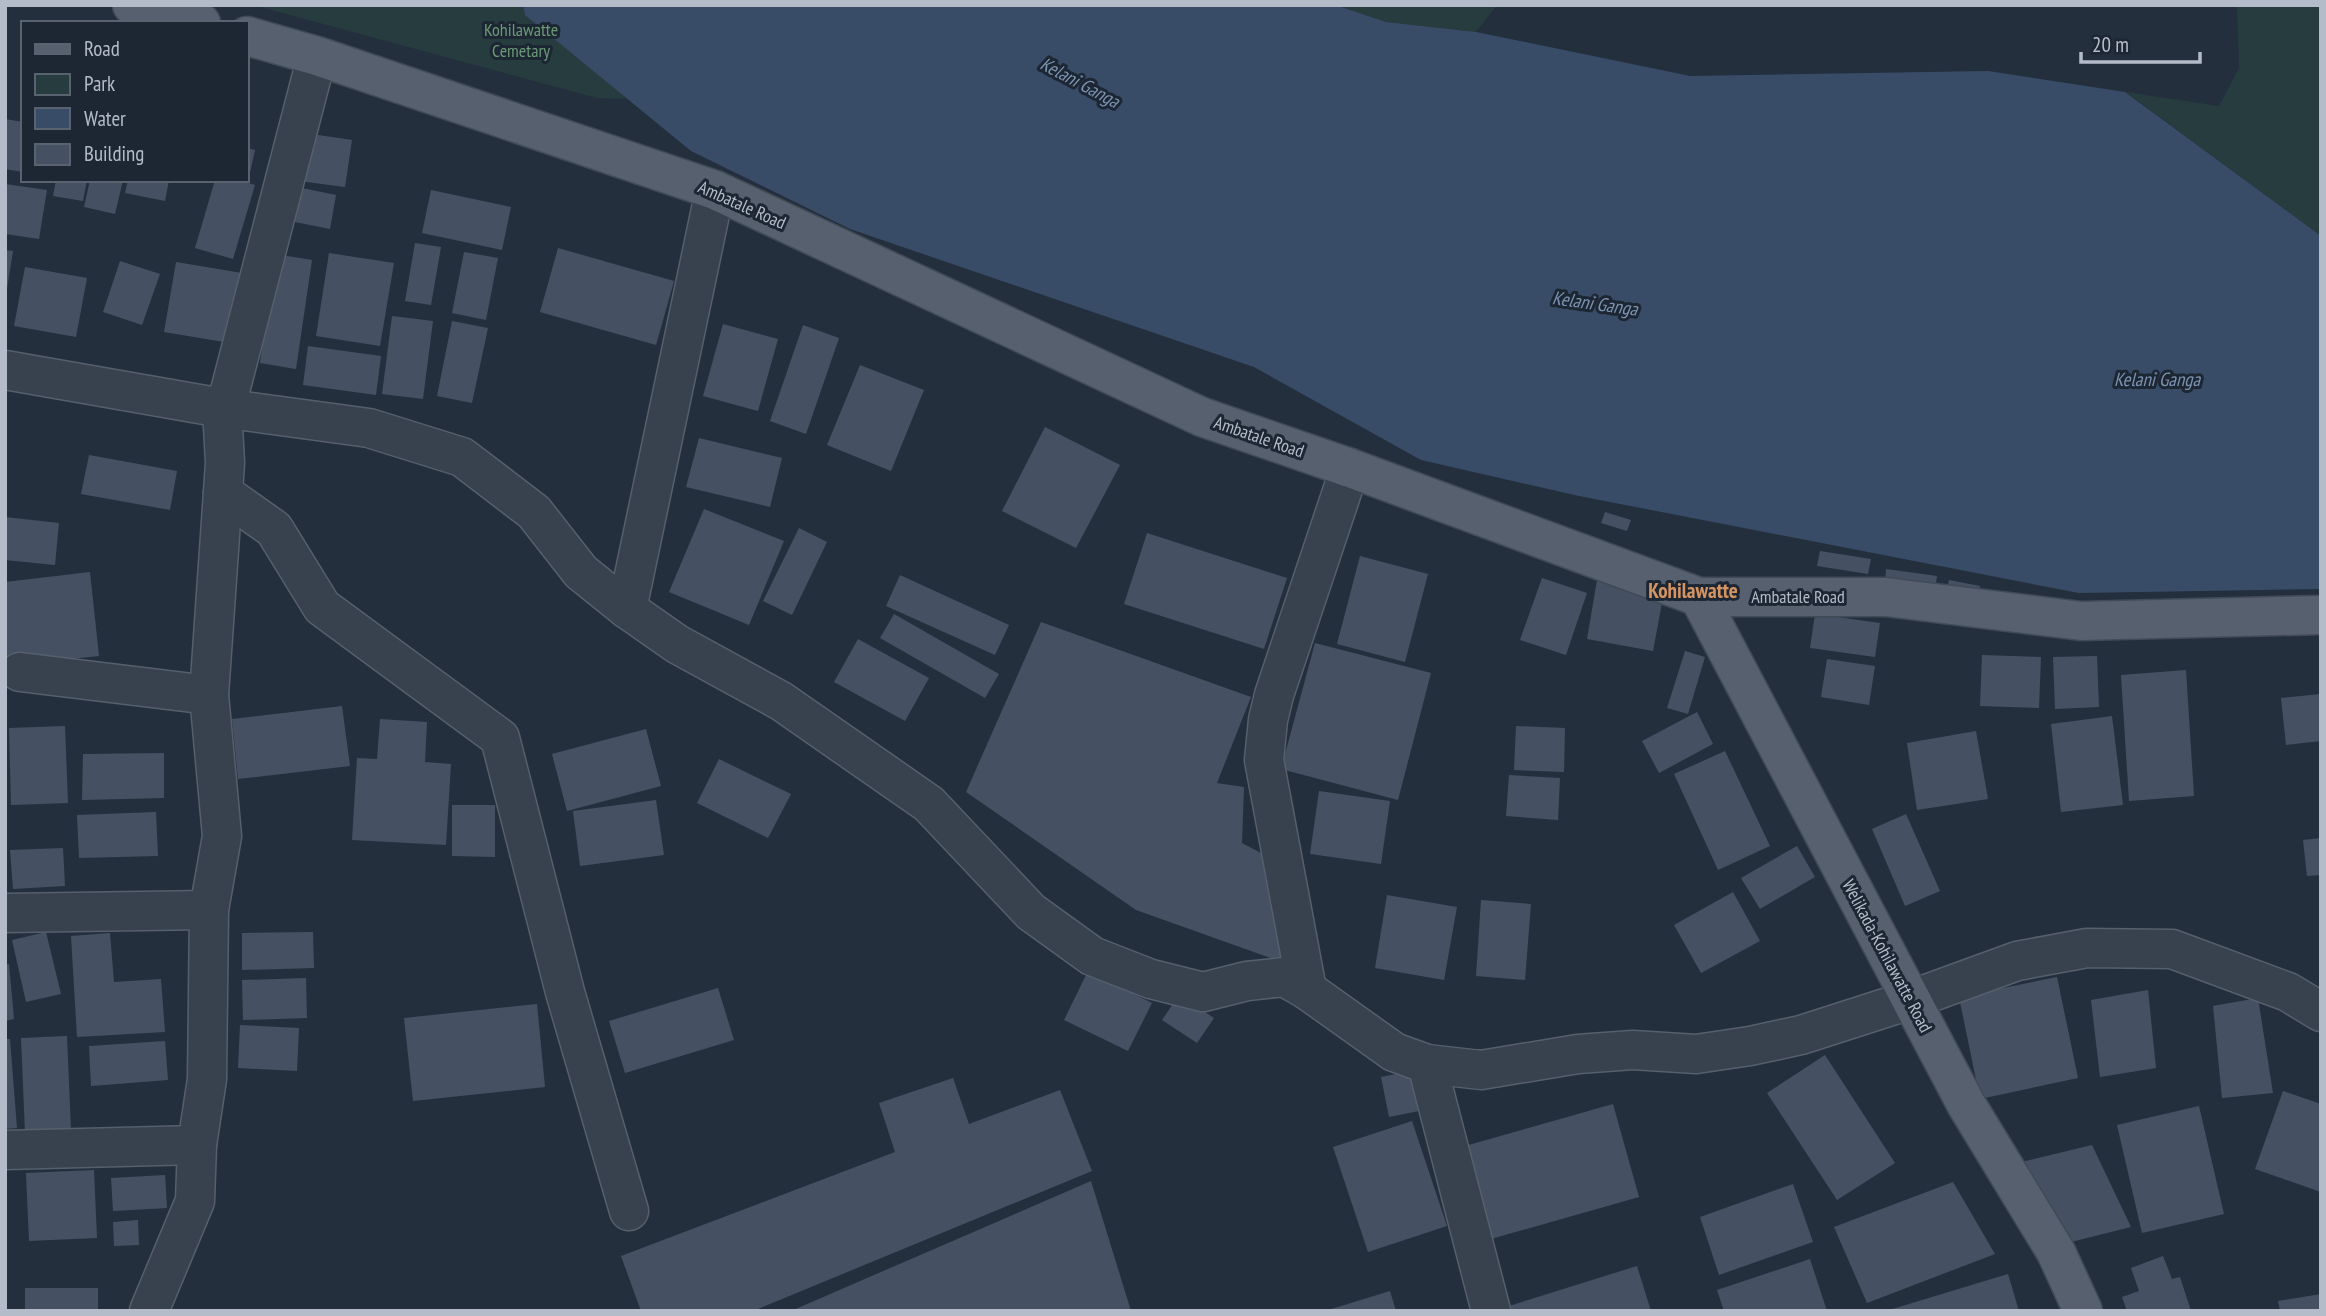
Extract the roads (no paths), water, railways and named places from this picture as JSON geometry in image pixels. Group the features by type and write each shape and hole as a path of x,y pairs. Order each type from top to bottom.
{"main road":[{"path":"132,5 193,21"},
{"name":"Ambatale Road","path":"248,36 317,55 715,190 1202,417 1350,468 1699,597 1886,597 2081,621 2321,615"},
{"name":"Welikada-Kohilawatte Road","path":"1699,597 1910,1000 1966,1104 2056,1252 2083,1311"}],"street":[{"path":"149,1311 195,1201 197,1146 207,1079 209,909 222,836 209,695 225,463 222,408 230,391 317,55"},
{"path":"627,608 715,190"},
{"path":"5,370 222,408 369,428 462,457 534,512 581,572 627,608 677,644 781,701 929,804 1031,912 1092,956 1151,979 1203,992 1247,981 1284,977 1307,990 1394,1052 1427,1064 1481,1070 1578,1054 1633,1050 1696,1054 1801,1035 1910,1000 2017,961 2087,948 2172,949 2288,992 2321,1012"},
{"path":"1307,990 1264,760 1268,720 1274,695 1350,468"},
{"path":"223,494 274,529 323,607 500,738 565,992 629,1211"},
{"path":"20,672 209,695"},
{"path":"5,913 209,909"},
{"path":"1427,1064 1490,1311"},
{"path":"5,1150 197,1146"}],"water":[{"name":"Kelani Ganga","path":"523,5 1335,5 1386,22 1476,32 1690,76 1988,71 2125,92 2321,236 2321,589 2079,593 1579,496 1421,460 1254,367 850,229 691,151 525,15"}],"district":[{"name":"Kohilawatte","path":"1693,591"}],"park label":[{"name":"Kohilawatte Cemetary","path":"521,40"}]}
